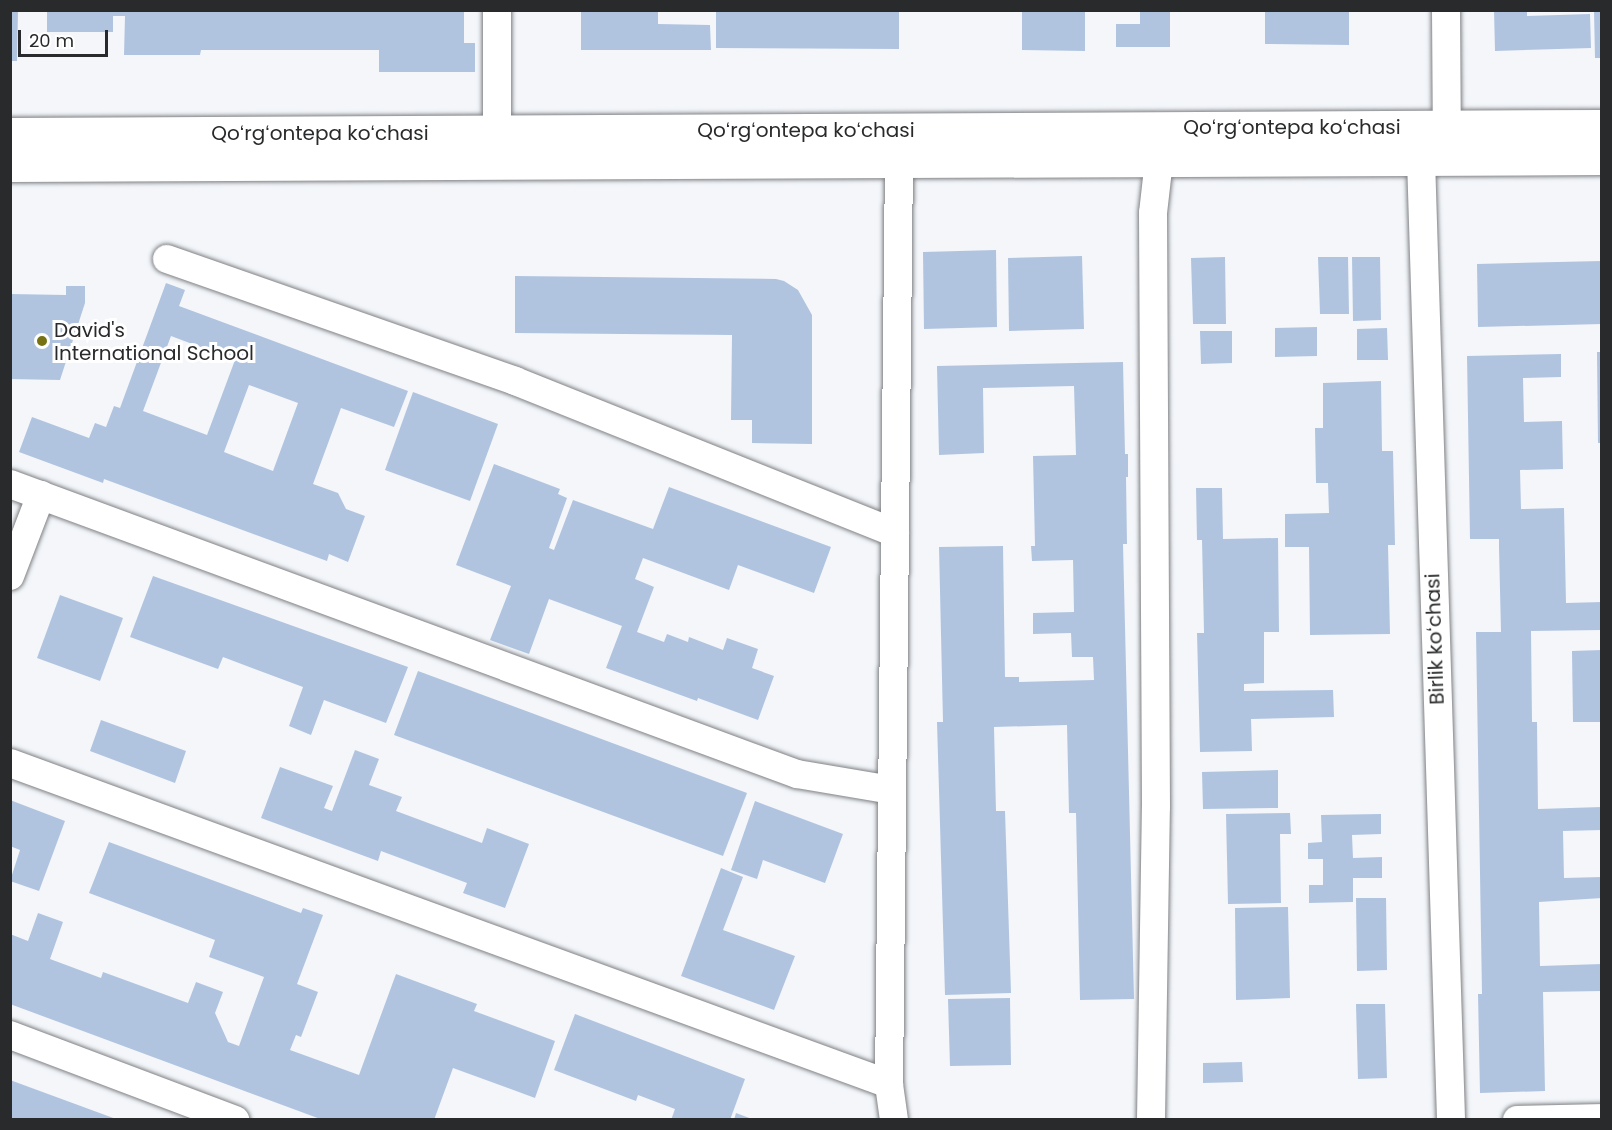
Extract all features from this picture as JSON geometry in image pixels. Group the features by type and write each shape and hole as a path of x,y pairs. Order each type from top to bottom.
{"main road":[{"name":"Qoʻrgʻontepa koʻchasi","path":"10,165 497,147 1447,126 1602,126"},
{"name":"Qoʻrgʻontepa koʻchasi","path":"10,135 497,147 899,161 1602,158"}],"street":[{"path":"497,10 497,147"},
{"name":"Birlik koʻchasi","path":"1446,10 1447,126 1434,159 1451,1119"},
{"path":"1151,1119 1156,807 1153,213 1159,160"},
{"path":"894,1119 889,1084 899,161"},
{"path":"167,259 514,381 895,533"},
{"path":"10,484 797,774 892,790"},
{"path":"10,576 41,495"},
{"path":"10,763 889,1084"},
{"path":"10,1035 235,1119"},
{"path":"1517,1119 1602,1118"}],"building":[{"path":"10,10 18,10 17,61 10,61"},
{"path":"47,10 464,10 464,43 475,43 475,72 379,72 379,50 201,50 200,55 124,55 125,16 113,16 113,32 47,32"},
{"path":"581,10 658,10 658,24 710,25 711,50 581,50"},
{"path":"716,10 899,10 899,49 716,48"},
{"path":"1022,10 1085,10 1085,51 1022,50"},
{"path":"1140,10 1170,10 1170,47 1116,47 1116,24 1140,24"},
{"path":"1265,10 1349,10 1349,45 1265,44"},
{"path":"1494,10 1527,10 1527,16 1590,14 1591,48 1495,51"},
{"path":"1594,10 1602,10 1602,58 1595,58"},
{"path":"996,250 997,327 924,329 923,252"},
{"path":"1082,256 1084,329 1009,331 1008,258"},
{"path":"1225,257 1226,324 1193,324 1191,258"},
{"path":"1318,257 1348,257 1349,314 1320,314"},
{"path":"1352,257 1380,257 1381,320 1353,321"},
{"path":"1602,261 1602,324 1478,327 1477,264"},
{"path":"515,276 776,279 784,281 798,290 812,315 812,444 752,443 752,420 731,420 732,335 515,333"},
{"path":"166,283 185,290 179,306 408,391 394,427 341,408 313,484 338,493 346,509 365,516 348,562 329,554 327,561 104,479 103,483 19,452 32,417 89,438 95,423 106,427 114,406 120,408","holes":["171,336 235,360 207,435 143,411","249,385 298,403 273,471 224,452"]},
{"name":"David's International School","path":"66,286 85,286 85,303 60,380 10,379 10,294 66,295"},
{"path":"1317,327 1317,356 1275,357 1275,328"},
{"path":"1387,328 1388,360 1357,360 1357,329"},
{"path":"1200,331 1232,331 1232,363 1201,364"},
{"path":"1597,352 1602,352 1602,443 1598,443"},
{"path":"1561,354 1561,377 1523,378 1524,422 1562,421 1563,469 1520,470 1521,509 1564,508 1566,603 1602,602 1602,630 1531,631 1532,722 1537,722 1538,809 1602,807 1602,830 1563,831 1564,878 1602,877 1602,898 1539,902 1540,966 1602,964 1602,991 1543,992 1545,1091 1480,1093 1478,994 1482,994 1476,632 1501,632 1499,539 1470,539 1467,356"},
{"path":"1123,362 1125,454 1128,454 1127,544 1123,544 1134,999 1080,1000 1076,813 1069,813 1067,725 994,727 996,811 1005,811 1011,993 945,995 937,722 943,722 939,547 1003,546 1005,677 1019,677 1019,682 1094,680 1093,657 1072,657 1071,633 1033,634 1033,613 1074,612 1073,560 1032,561 1031,546 1035,546 1033,456 1076,455 1074,386 983,388 984,453 939,455 937,366"},
{"path":"1381,381 1382,451 1393,451 1395,545 1388,545 1390,634 1310,635 1309,547 1285,547 1285,514 1329,513 1328,483 1316,483 1315,428 1323,428 1323,383"},
{"path":"413,392 498,424 470,501 385,470"},
{"path":"494,464 560,489 558,494 567,498 549,548 554,550 573,500 653,529 669,487 831,547 814,593 738,565 729,590 643,558 635,579 654,587 637,632 664,642 667,634 688,642 689,637 723,650 727,638 758,649 752,668 774,676 758,720 606,668 622,626 549,599 529,654 490,640 511,586 456,565"},
{"path":"1196,488 1222,488 1223,539 1278,538 1279,632 1264,632 1264,683 1244,684 1244,691 1333,690 1334,717 1251,719 1252,751 1200,752 1197,633 1204,633 1202,540 1197,540"},
{"path":"153,576 408,667 386,723 324,700 311,735 289,726 303,687 223,657 218,669 130,637"},
{"path":"60,595 123,618 100,681 37,658"},
{"path":"1602,650 1602,722 1573,722 1572,651"},
{"path":"418,671 747,793 723,856 394,735"},
{"path":"101,720 186,751 175,783 90,751"},
{"path":"355,750 379,759 369,785 402,797 396,811 482,843 487,828 529,844 505,908 463,893 467,883 381,851 378,861 261,818 280,767 333,786 324,808 332,811"},
{"path":"1278,770 1278,808 1203,809 1202,772"},
{"path":"10,800 65,821 39,891 10,881 20,850 10,846"},
{"path":"755,801 843,834 825,883 763,860 757,879 731,870"},
{"path":"1290,813 1291,834 1280,834 1281,903 1228,904 1226,814"},
{"path":"1381,814 1381,834 1352,835 1353,858 1382,857 1382,878 1353,878 1353,902 1309,903 1309,885 1323,885 1323,859 1308,859 1308,843 1322,842 1321,815"},
{"path":"109,842 301,913 303,908 323,915 297,984 318,992 301,1037 296,1035 290,1050 359,1075 396,974 477,1004 474,1011 555,1041 535,1098 453,1068 434,1120 323,1120 10,1004 10,934 28,941 38,913 63,922 50,959 101,978 103,972 188,1003 196,982 223,992 215,1013 228,1042 239,1046 264,977 209,957 215,940 89,893"},
{"path":"721,868 743,877 723,930 795,956 774,1010 681,976"},
{"path":"1356,898 1386,898 1387,970 1357,971"},
{"path":"1288,907 1290,998 1236,1000 1235,908"},
{"path":"1010,998 1011,1065 950,1066 948,999"},
{"path":"1356,1004 1385,1004 1387,1078 1358,1079"},
{"path":"575,1014 745,1079 730,1120 671,1120 675,1109 638,1095 636,1101 554,1070"},
{"path":"1242,1062 1243,1082 1203,1083 1203,1063"},
{"path":"10,1080 116,1119 116,1120 10,1120"},
{"path":"736,1113 752,1119 752,1120 734,1120"}],"place":[{"name":"David's International School","path":"42,341"}]}
